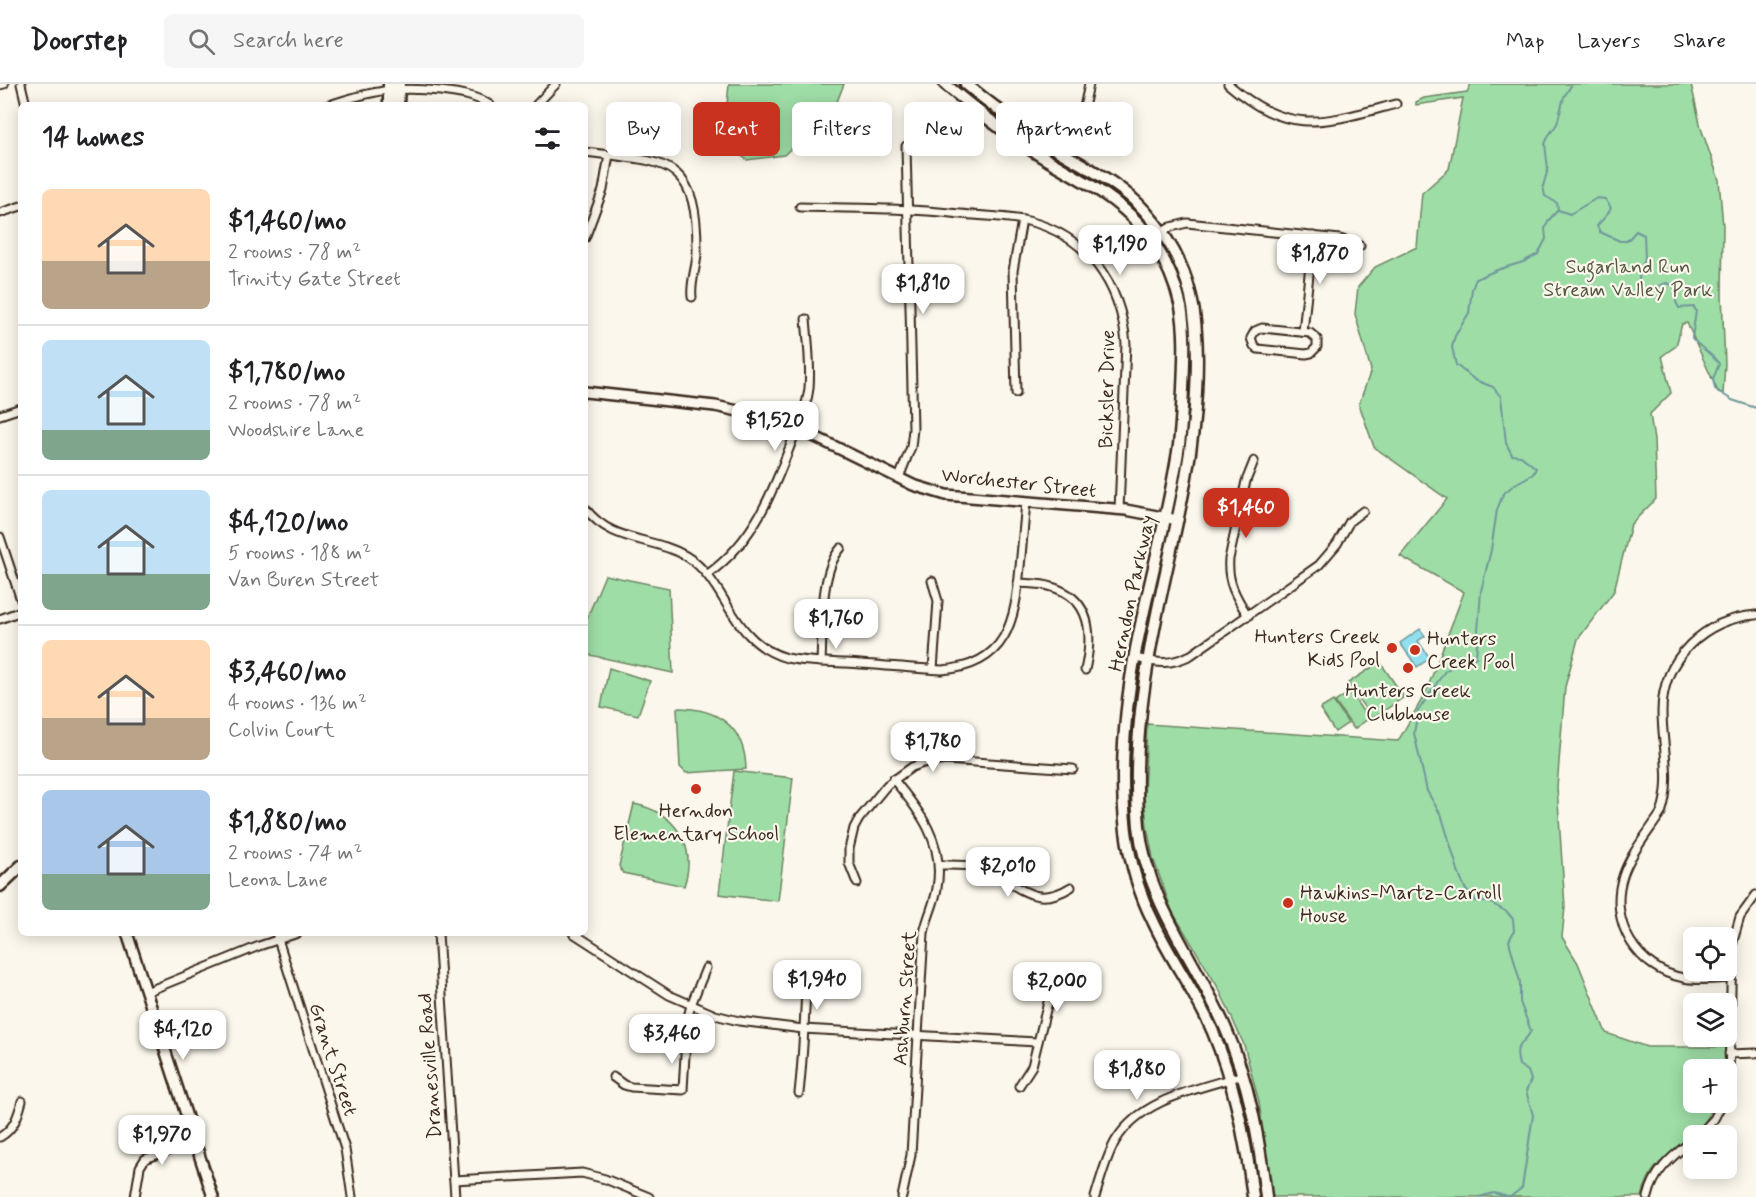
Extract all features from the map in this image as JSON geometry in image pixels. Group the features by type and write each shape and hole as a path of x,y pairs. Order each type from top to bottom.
{"main road":[{"name":"Herndon Parkway","path":"945,84 998,127 1105,193 1127,211 1150,239 1173,281 1181,308 1185,336 1180,439 1128,702 1124,785 1126,827 1141,895 1152,921 1204,1014 1230,1079 1245,1139 1253,1197"},
{"name":"Herndon Parkway","path":"966,84 996,108"},
{"path":"390,102 394,86"},
{"path":"394,86 397,102"},
{"name":"Herndon Parkway","path":"1068,156 1125,191 1145,210 1162,232 1187,280 1194,306 1198,334 1193,443 1148,661 1140,714 1137,795 1140,837 1154,890 1165,915 1208,991 1243,1075 1256,1124 1266,1197"},
{"path":"0,886 18,869"}],"street":[{"path":"21,84 25,102"},
{"path":"539,102 556,84"},
{"path":"1085,102 1089,84"},
{"path":"1228,84 1264,111 1290,120 1305,122 1333,120 1396,104"},
{"path":"338,102 394,86 462,93 484,102"},
{"path":"588,153 606,155"},
{"path":"588,229 603,190 609,156"},
{"path":"618,156 652,160 679,175 686,183 694,203 697,252 692,297"},
{"path":"898,478 911,447 913,429 906,156"},
{"path":"0,213 18,207"},
{"name":"Bicksler Drive","path":"800,207 908,208 1022,220 1055,231 1094,260 1108,280 1121,310 1126,344 1119,510"},
{"path":"1016,393 1013,271 1022,220"},
{"path":"1150,239 1179,224 1187,223 1340,239 1360,246"},
{"path":"1303,332 1313,236"},
{"path":"708,574 731,556 766,507 807,403 809,390 806,319"},
{"path":"1258,329 1303,332 1310,333 1317,339 1317,348 1311,353 1258,349 1251,342 1252,334 1258,329"},
{"name":"Worchester Street","path":"588,392 715,406 752,414 797,428 898,478 946,495 1119,510 1178,520"},
{"path":"0,415 18,409"},
{"path":"1248,616 1233,590 1228,559 1246,481 1254,460"},
{"path":"588,511 608,528 623,536 678,552 693,561 708,574 741,626 756,642 788,658 821,662 955,669 986,656 1008,630 1013,619 1026,502"},
{"path":"1135,658 1172,663 1191,655 1319,565 1337,544 1350,520 1362,511"},
{"path":"0,537 18,591"},
{"path":"821,662 829,570 831,562 841,548"},
{"path":"932,581 938,602 933,669"},
{"path":"1018,583 1050,586 1076,601 1087,619 1090,630 1085,670"},
{"path":"0,619 18,612"},
{"path":"1683,978 1671,975 1650,964 1640,955 1626,935 1619,911 1621,881 1628,864 1661,813 1664,804 1667,779 1662,711 1665,691 1672,670 1687,647 1708,630 1731,619 1756,615"},
{"path":"857,883 849,863 849,849 854,828 892,779 912,767 935,761 1072,769"},
{"name":"Ashburn Street","path":"892,779 913,802 927,824 933,838 939,865 935,899 924,933 911,1155 902,1197"},
{"path":"939,865 961,865 984,870 1015,888 1038,896 1056,895 1071,887"},
{"path":"1737,927 1745,909 1756,895"},
{"path":"128,936 213,1197"},
{"path":"146,992 277,936"},
{"name":"Grant Street","path":"277,936 345,1149 352,1197"},
{"name":"Dranesville Road","path":"438,936 455,1197"},
{"path":"577,936 655,988 715,1015 739,1021 802,1029 1037,1042"},
{"path":"613,1077 631,1087 682,1090 686,1030 691,1005 706,968"},
{"path":"1019,1086 1032,1066 1054,978"},
{"path":"1729,1059 1730,981"},
{"path":"799,1093 806,991"},
{"path":"1730,1054 1756,1053"},
{"path":"1095,1197 1111,1151 1133,1119 1156,1104 1243,1075"},
{"path":"0,1137 8,1132 17,1119 22,1101"},
{"path":"1708,1125 1717,1113"},
{"path":"135,1197 140,1167 145,1159 195,1142"},
{"path":"1648,1197 1650,1187 1660,1169 1683,1149"},
{"path":"454,1180 582,1173 605,1179 649,1197"}],"green space":[{"path":"729,84 844,84 837,102 792,102 792,147 784,155 780,156 780,102 727,102"},
{"name":"Sugarland Run Stream Valley Park","path":"1471,84 1691,84 1701,128 1719,180 1723,226 1722,295 1725,364 1723,394 1718,392 1687,323 1682,324 1676,346 1662,356 1671,393 1650,414 1654,440 1656,499 1631,524 1614,591 1578,639 1565,687 1557,787 1565,907 1562,937 1578,963 1606,1033 1647,1047 1725,1047 1724,1059 1683,1059 1683,1113 1710,1113 1702,1125 1683,1125 1683,1144 1656,1166 1642,1197 1271,1197 1259,1102 1244,1045 1219,989 1172,911 1153,858 1144,796 1147,724 1398,741 1426,692 1464,592 1400,556 1447,499 1374,447 1359,404 1371,370 1355,314 1358,287 1375,267 1417,247 1422,193 1449,169 1463,98 1416,105 1416,102 1424,98 1467,92"},
{"path":"742,156 777,156 747,160"},
{"path":"605,575 669,588 673,673 588,655 588,616"},
{"path":"1380,662 1404,697 1372,719 1348,683"},
{"path":"609,668 650,681 638,715 601,707"},
{"path":"1350,692 1368,719 1354,729 1335,702"},
{"path":"1333,701 1348,723 1335,732 1320,709"},
{"path":"677,708 705,711 726,722 740,741 746,769 686,773 680,767"},
{"path":"734,771 793,778 778,901 719,894"},
{"path":"634,804 661,814 679,832 688,857 688,871 684,886 623,873 619,866"}],"water":[{"name":"Hunters Creek Pool","path":"1420,629 1425,636 1418,641 1430,658 1417,667 1400,643"}],"waterway":[{"path":"1510,1197 1522,1188 1533,1115 1526,1091 1531,1080 1528,1071 1519,1065 1517,1057 1518,1048 1531,1031 1520,1002 1520,982 1509,941 1514,931 1513,919 1507,912 1491,903 1476,901 1466,890 1442,817 1427,791 1414,733 1418,711 1445,671 1476,657 1481,591 1491,550 1497,510 1503,494 1533,474 1536,468 1521,456 1512,455 1506,443 1501,397 1493,387 1475,380 1456,365 1452,347 1455,336 1469,313 1472,289 1476,279 1523,262 1538,254 1546,239 1545,229 1548,221 1558,210 1557,203 1545,196 1543,186 1548,169 1545,144 1557,124 1564,97 1572,84"},
{"path":"1558,210 1570,214 1597,198 1605,199 1611,208 1597,226 1600,232 1620,241 1627,241 1636,231 1644,235 1645,258 1639,277 1639,286 1644,291 1667,283 1676,287 1676,302 1679,308 1694,307 1696,311 1692,338 1719,364 1713,379 1715,389 1732,400 1756,408"},
{"path":"1479,1197 1494,1193 1508,1197"}],"place":[{"name":"Hunters Creek Kids Pool","path":"1392,648"},
{"name":"Hunters Creek Pool","path":"1415,650"},
{"name":"Hunters Creek Clubhouse","path":"1408,668"},
{"name":"Herndon Elementary School","path":"696,789"},
{"name":"Hawkins-Martz-Carroll House","path":"1288,903"}]}
